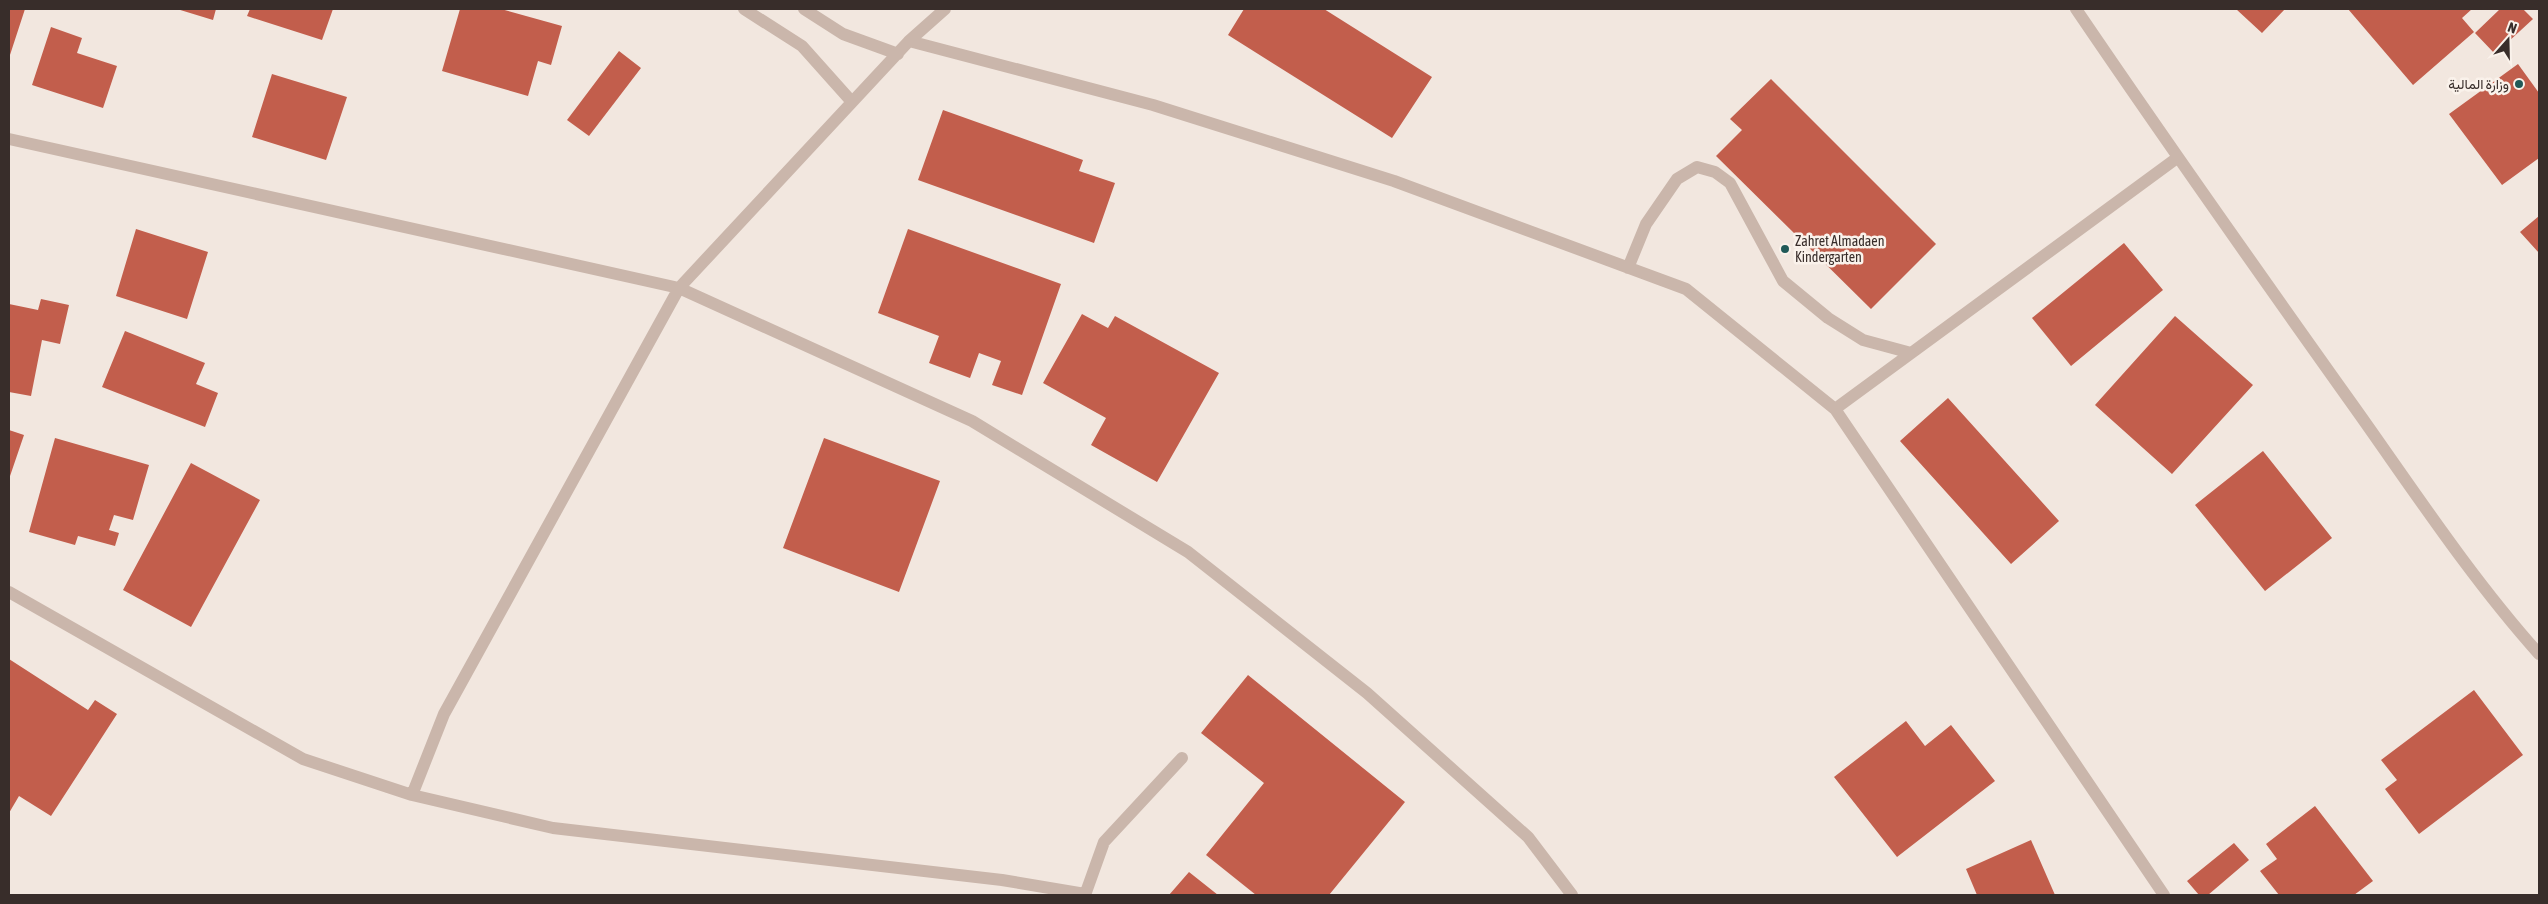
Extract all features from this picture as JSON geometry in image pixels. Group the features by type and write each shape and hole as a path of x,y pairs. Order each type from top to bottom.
{"street":[{"path":"744,9 802,46 852,102"},
{"path":"804,9 842,34 898,54"},
{"path":"412,794 444,714 679,288 909,41 944,9"},
{"path":"2076,9 2177,158 2458,552 2512,623 2539,654"},
{"path":"909,41 1153,105 1375,175 1686,289 1835,409 2164,895"},
{"path":"9,139 679,288 972,421 1188,552 1374,699 1528,837 1572,895"},
{"path":"1835,409 2177,158"},
{"path":"1628,268 1646,224 1677,180 1697,167 1715,172 1730,184 1783,281 1828,318 1863,340 1911,353"},
{"path":"9,592 302,759 412,794 553,828 1002,880 1085,895 1104,842 1182,758"}],"building":[{"path":"9,9 25,9 9,58"},
{"path":"177,9 216,9 213,20"},
{"path":"250,9 333,9 322,40 247,16"},
{"path":"460,9 501,9 562,26 551,65 538,61 528,96 442,71"},
{"path":"1244,9 1324,9 1432,77 1392,138 1228,35"},
{"path":"2236,9 2285,9 2262,33"},
{"path":"2348,9 2472,9 2462,18 2474,32 2413,85"},
{"path":"2500,9 2523,9 2533,19 2495,54 2475,33"},
{"path":"51,27 82,38 77,53 117,66 103,108 32,85"},
{"path":"619,51 641,68 589,136 567,120"},
{"path":"2518,64 2539,93 2539,158 2502,185 2449,114"},
{"path":"272,74 347,97 326,160 252,137"},
{"path":"1771,79 1936,244 1871,309 1716,156 1742,130 1730,119"},
{"path":"943,110 1083,160 1079,171 1115,183 1094,243 918,180"},
{"path":"2539,216 2539,253 2520,232"},
{"path":"136,229 208,252 187,319 116,296"},
{"path":"908,229 1061,284 1022,395 992,385 1001,361 979,353 970,378 929,363 939,336 878,313"},
{"path":"2124,243 2163,290 2071,366 2032,318"},
{"path":"41,299 69,305 60,344 42,340 31,396 9,392 9,304 38,310"},
{"path":"1082,314 1108,328 1115,316 1219,373 1157,482 1091,445 1106,418 1043,383"},
{"path":"2175,316 2253,385 2172,474 2095,405"},
{"path":"125,331 205,363 196,384 218,393 205,427 102,387"},
{"path":"1948,398 2059,521 2011,564 1900,441"},
{"path":"9,430 24,435 9,479"},
{"path":"55,438 149,465 133,520 114,515 109,530 119,533 115,546 78,536 75,545 29,532"},
{"path":"824,438 940,481 899,592 783,548"},
{"path":"2263,451 2332,538 2265,591 2195,505"},
{"path":"191,463 260,500 191,627 123,590"},
{"path":"9,659 88,710 95,700 117,714 51,816 19,796 9,813"},
{"path":"1248,675 1405,802 1329,895 1256,895 1206,855 1264,783 1201,733"},
{"path":"2474,690 2523,755 2419,834 2385,789 2397,780 2381,760"},
{"path":"1906,721 1925,746 1951,725 1995,781 1897,857 1834,777"},
{"path":"2315,806 2373,881 2354,895 2279,895 2260,871 2277,859 2266,844"},
{"path":"2031,840 2055,895 1977,895 1966,869"},
{"path":"2234,843 2249,860 2208,895 2199,895 2187,881"},
{"path":"1189,872 1218,895 1169,895"}],"place":[{"name":"وزارة المالية","path":"2519,84"},
{"name":"Zahret Almadaen Kindergarten","path":"1785,249"}]}
